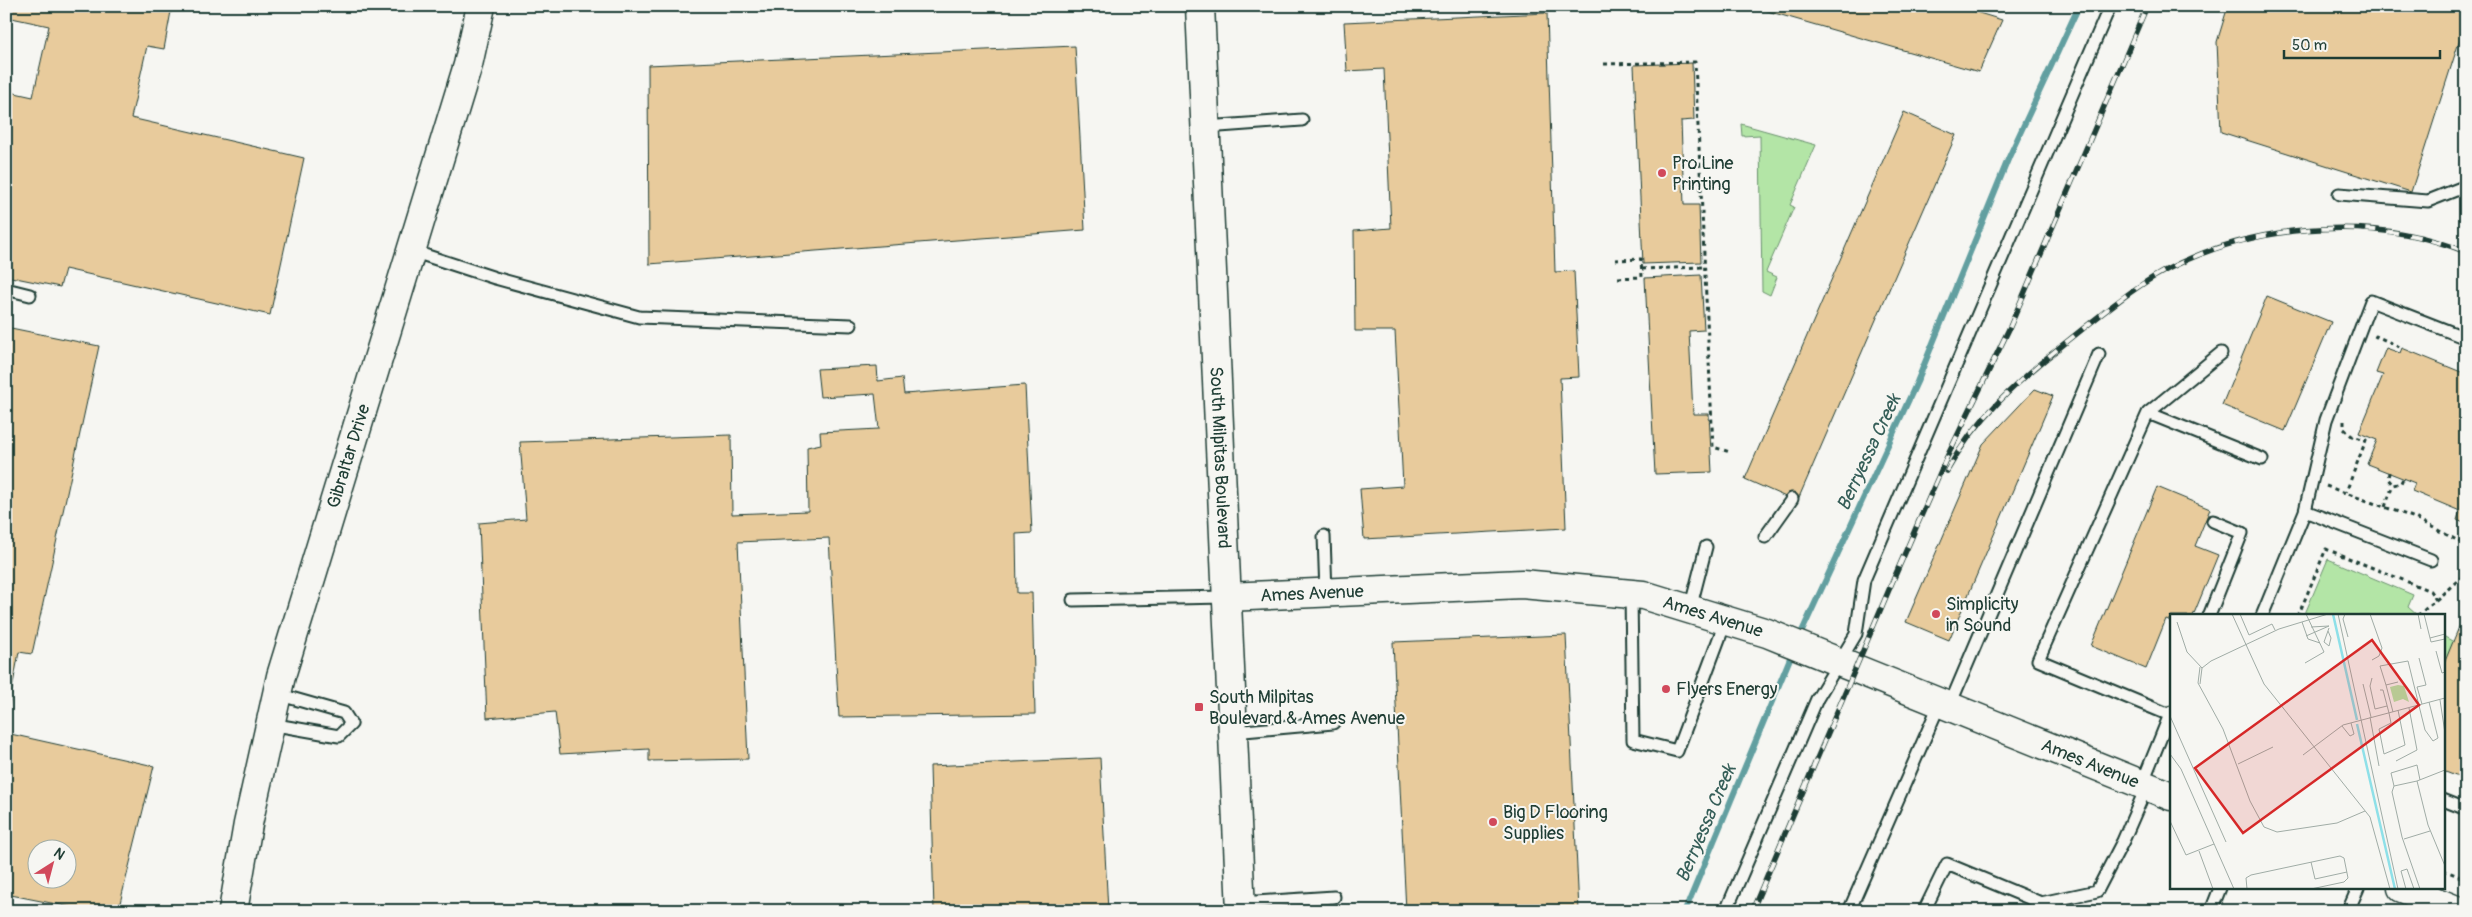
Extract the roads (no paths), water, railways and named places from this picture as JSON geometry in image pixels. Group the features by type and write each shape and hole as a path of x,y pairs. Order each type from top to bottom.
{"street":[{"name":"Gibraltar Drive","path":"233,911 248,824 277,694 468,65 481,6"},
{"name":"South Milpitas Boulevard","path":"1200,6 1241,907"},
{"name":"Ames Avenue","path":"1226,597 1522,584 1631,594 1767,632 2153,789"},
{"path":"2407,890 2458,911"}],"lane":[{"path":"1726,911 1835,660 1856,634 1864,580 2110,6"},
{"path":"1206,126 1302,120"},
{"path":"2339,194 2428,201 2466,186"},
{"path":"412,251 495,278 639,317 851,325"},
{"path":"6,289 30,294"},
{"path":"2263,614 2304,511 2326,420 2371,301 2466,338"},
{"path":"1924,911 1947,864 2041,903 2097,891 2153,789 2170,714 2038,660 2148,413 2221,353"},
{"path":"1849,911 1945,705 2099,354"},
{"path":"2148,413 2262,458"},
{"path":"1765,537 1792,499"},
{"path":"2304,511 2431,560"},
{"path":"2210,614 2242,533 2213,521"},
{"path":"1324,536 1326,592"},
{"path":"1690,609 1706,547"},
{"path":"1631,594 1633,740 1676,752 1726,620"},
{"path":"1073,600 1226,597"},
{"path":"270,724 339,736 351,724 344,713 277,694"},
{"path":"1233,732 1333,722"},
{"path":"2444,800 2466,809"},
{"path":"2211,911 2219,890"},
{"path":"2348,911 2357,890"},
{"path":"1241,907 1334,897"}],"waterway":[{"name":"Berryessa Creek","path":"1798,640 1917,382 2009,157 2079,6"},
{"name":"Berryessa Creek","path":"1685,911 1793,651"}],"railway":[{"path":"1752,911 1891,585 1946,459 2009,329 2147,6"},
{"path":"1947,471 1958,452 1984,417 2015,386 2129,293 2152,278 2187,260 2225,246 2265,235 2306,230 2348,228 2389,232 2428,239 2466,252"}],"place":[{"name":"Pro Line Printing","path":"1662,173"},
{"name":"Simplicity in Sound","path":"1936,614"},
{"name":"Flyers Energy","path":"1666,689"},
{"name":"South Milpitas Boulevard & Ames Avenue","path":"1199,707"},
{"name":"Big D Flooring Supplies","path":"1493,822"}]}
